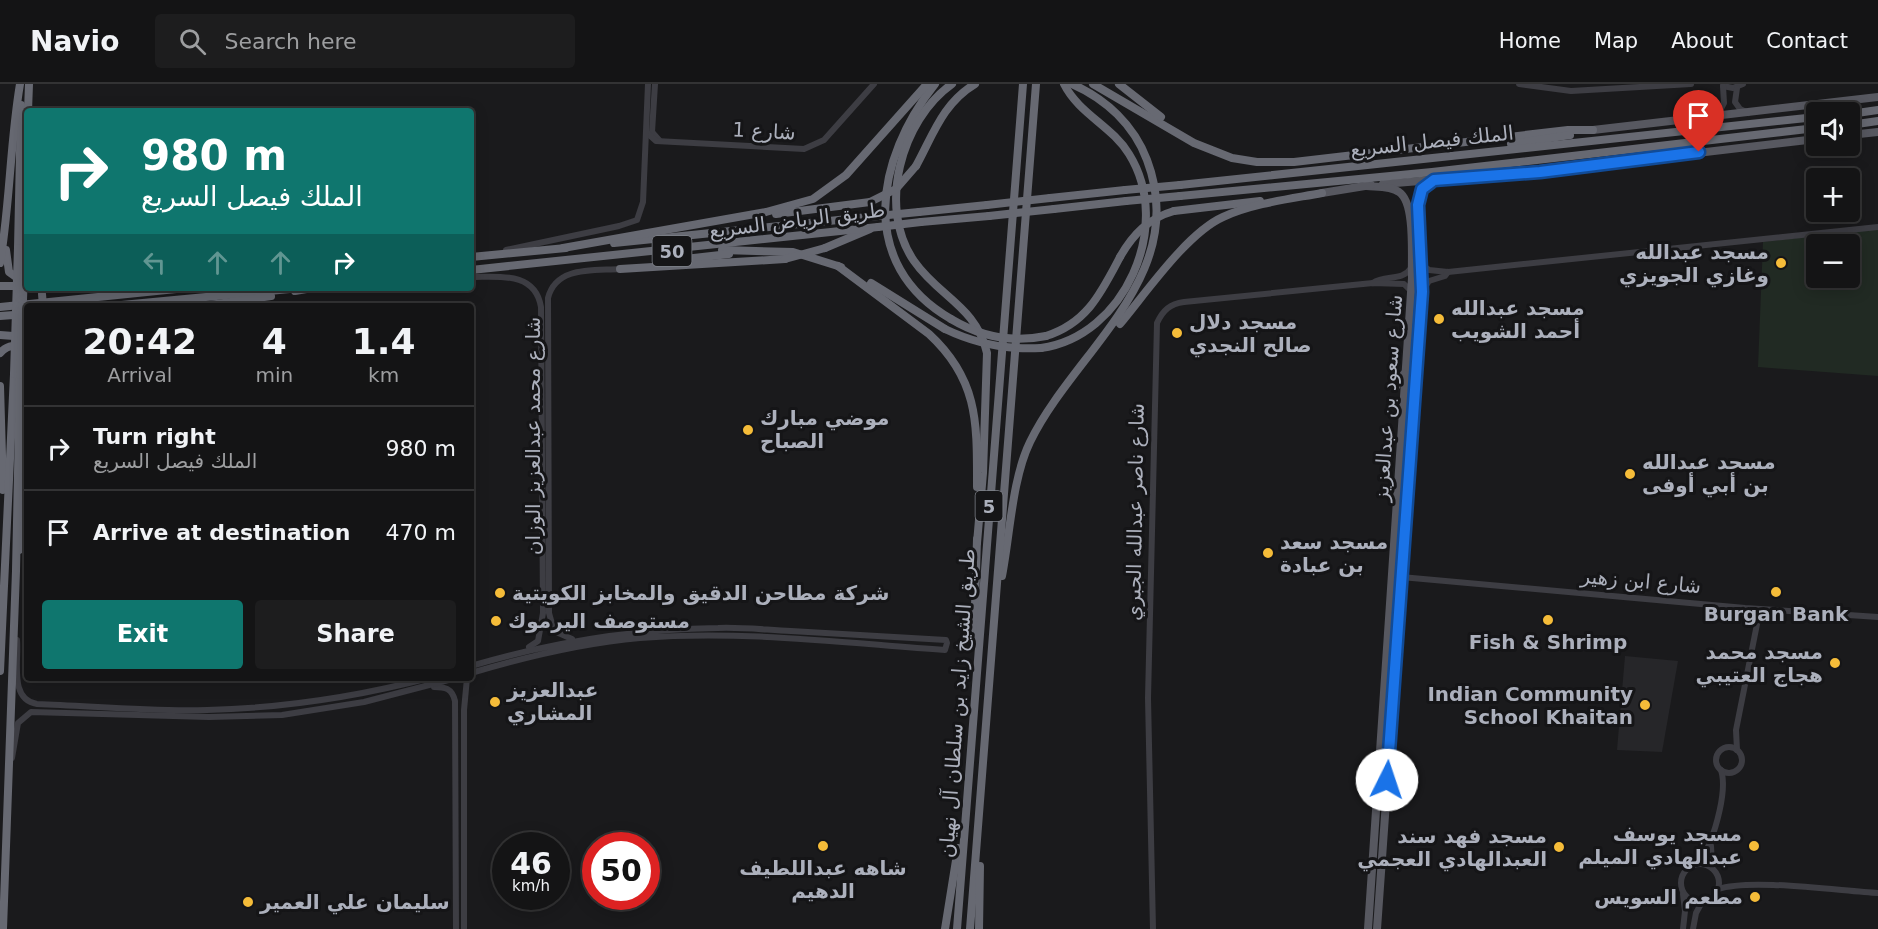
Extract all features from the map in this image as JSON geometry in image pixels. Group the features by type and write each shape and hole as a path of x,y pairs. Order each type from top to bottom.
{"highway":[{"path":"0,263 20,84"},
{"path":"20,84 21,248"},
{"path":"29,84 29,108"},
{"path":"563,248 728,219 813,199 846,174 927,84"},
{"path":"935,84 911,116 893,154 885,199 885,222 894,255 910,282 931,305 951,319 981,334 1024,339 1046,336 1066,329 1087,313 1139,230 1155,217 1174,211 1322,193"},
{"path":"952,84 926,111 908,144 899,174 897,218 901,236 915,262 974,320 986,346 983,473 973,625 975,678"},
{"path":"728,219 870,202 896,189 916,166 944,112 957,96 975,84"},
{"name":"طريق الشيخ زايد بن سلطان آل نهيان","path":"957,929 1023,84"},
{"name":"طريق الشيخ زايد بن سلطان آل نهيان","path":"970,929 1036,84"},
{"path":"658,252 765,250 793,252 838,266 860,276 963,338 1001,348 1041,348 1064,343 1079,336 1102,319 1114,306 1135,268 1144,222 1144,194 1130,155 1120,142 1073,99 1064,84"},
{"path":"994,616 1022,466 1029,444 1051,404 1119,318 1141,279 1148,259 1155,223 1155,189 1145,155 1127,125 1095,95 1072,84"},
{"path":"1093,84 1194,143 1232,158 1275,163 1568,130 1593,130"},
{"path":"1119,84 1194,143"},
{"path":"1860,112 1875,110"},
{"name":"الملك فيصل السريع","path":"1050,198 1806,118"},
{"path":"1860,124 1878,121"},
{"name":"الملك فيصل السريع","path":"1054,209 1180,196 1433,176 1806,129"},
{"path":"1458,155 1593,130"},
{"path":"1433,176 1540,172"},
{"path":"16,571 14,537 17,375 24,188"},
{"path":"1051,404 1156,281 1206,228 1221,218 1246,209 1322,193"},
{"name":"طريق الرياض السريع","path":"474,256 1050,198"},
{"name":"طريق الرياض السريع","path":"474,270 1054,209"},
{"path":"620,269 785,259 825,248 876,227"},
{"path":"2,235 9,273 16,277 24,277"},
{"path":"620,269 765,250"},
{"path":"838,266 929,334 962,374 974,408 977,430 977,543"},
{"path":"0,286 24,287"},
{"path":"46,303 158,291"},
{"path":"142,303 268,291"},
{"path":"221,303 294,291"},
{"path":"0,308 24,305"},
{"path":"0,316 24,314"},
{"path":"0,335 24,337"},
{"path":"0,353 6,347 17,345 24,347"},
{"path":"0,671 17,375"},
{"path":"0,390 3,499 7,520"},
{"path":"3,929 16,571 24,478"},
{"path":"945,929 967,788"},
{"path":"980,929 981,790"}],"main road":[{"path":"1593,130 1878,97"},
{"path":"1860,134 1878,132"},
{"path":"1540,172 1806,140"},
{"name":"الملك فيصل السريع","path":"1322,193 1433,176"},
{"name":"شارع سعود بن عبدالعزيز","path":"1368,929 1377,788 1382,780 1401,577 1422,292 1419,195 1433,176"},
{"name":"شارع سعود بن عبدالعزيز","path":"1367,186 1397,190 1408,205 1412,291 1382,780 1386,792 1377,929"},
{"path":"1411,237 1415,233 1420,236"},
{"path":"1395,388 1406,370"},
{"path":"1401,443 1411,440 1406,433 1408,412 1404,403"},
{"path":"1377,788 1383,787 1386,792"}],"street":[{"path":"482,255 619,226 637,220 643,202 648,84"},
{"path":"648,124 656,84"},
{"name":"شارع 1","path":"648,124 651,139 660,141 783,149 809,148 824,140 874,84"},
{"path":"1519,84 1571,91 1691,84"},
{"path":"1715,117 1724,103 1721,85 1740,86 1734,96 1736,105 1748,113"},
{"path":"1422,265 1429,270 1448,272 1878,227"},
{"name":"شارع ناصر عبدالله الجبري","path":"1373,283 1378,279 1404,275 1411,268"},
{"name":"شارع محمد عبدالعزيز الوزان","path":"521,651 538,641 546,613 551,508 550,290 560,278 576,272 620,269"},
{"path":"1422,292 1429,281 1445,276 1448,272"},
{"name":"شارع محمد عبدالعزيز الوزان","path":"474,277 509,277 525,281 536,293 541,307 542,516 546,613"},
{"name":"شارع ناصر عبدالله الجبري","path":"1153,929 1148,698 1157,323 1165,310 1174,303 1373,283 1404,284 1412,291"},
{"path":"541,307 549,307"},
{"path":"542,487 545,492 545,507 551,508"},
{"path":"542,516 549,518 550,537"},
{"name":"شارع ابن زهير","path":"1401,577 1760,609 1878,617"},
{"path":"1683,929 1685,911 1680,885 1681,877 1706,854 1724,786 1741,763 1737,750 1736,730 1760,609"},
{"path":"546,613 554,631 566,638 578,640"},
{"path":"14,626 18,686 21,695 29,703 205,710 282,706 369,693"},
{"path":"474,671 521,651 578,640 681,629 703,628 946,640 945,650 735,635 660,638 581,647 474,672"},
{"path":"690,636 691,631 703,628"},
{"path":"660,638 681,633 681,629"},
{"path":"349,705 350,699 417,681"},
{"path":"9,768 18,723 31,712 184,717 282,715 349,705 446,681"},
{"path":"464,929 466,681"},
{"path":"427,687 445,687 451,691 455,706 456,929"},
{"path":"322,709 328,704 342,702 343,697"},
{"path":"455,706 462,707 464,723"},
{"path":"209,717 212,713 233,709"},
{"path":"184,717 202,715 205,710"},
{"path":"1724,786 1716,758 1736,730"},
{"path":"1724,748 1731,747 1737,750"},
{"path":"1721,770 1734,772"},
{"path":"1712,837 1712,866 1719,878 1731,886"},
{"path":"1697,864 1712,866"},
{"path":"1718,889 1719,878"},
{"path":"1693,929 1695,913 1701,902 1718,889 1731,886 1878,893"},
{"path":"1682,894 1692,901 1701,902"},
{"path":"456,899 459,903 459,916 464,918"}],"shaded area":[{"path":"1878,228 1878,376 1758,367 1763,242 1806,237 1806,288 1860,288 1860,234 1829,234"},
{"name":"Indian Community School Khaitan","path":"1625,656 1678,661 1662,752 1617,750"}],"place":[{"name":"مسجد عبدالله وغازي الجويزي","path":"1781,263"},
{"name":"مسجد عبدالله أحمد الشويب","path":"1439,319"},
{"name":"مسجد دلال صالح النجدي","path":"1177,333"},
{"name":"موضي مبارك الصباح","path":"748,430"},
{"name":"مسجد عبدالله بن أبي أوفى","path":"1630,474"},
{"name":"مسجد سعد بن عبادة","path":"1268,553"},
{"name":"Burgan Bank","path":"1776,592"},
{"name":"شركة مطاحن الدقيق والمخابز الكويتية","path":"500,593"},
{"name":"Fish & Shrimp","path":"1548,620"},
{"name":"مستوصف اليرموك","path":"496,621"},
{"name":"مسجد محمد هجاج العتيبي","path":"1835,663"},
{"name":"عبدالعزيز المشاري","path":"495,702"},
{"name":"Indian Community School Khaitan","path":"1645,705"},
{"name":"شاهه عبداللطيف الدهيم","path":"823,846"},
{"name":"مسجد يوسف عبدالهادي الميلم","path":"1754,846"},
{"name":"مسجد فهد سند العبدالهادي العجمي","path":"1559,847"},
{"name":"مطعم السويس","path":"1755,897"},
{"name":"سليمان علي العمير","path":"248,902"}],"route":[{"path":"1387,780 1422,292 1419,195 1427,183 1434,180 1540,172 1699,152"}]}
